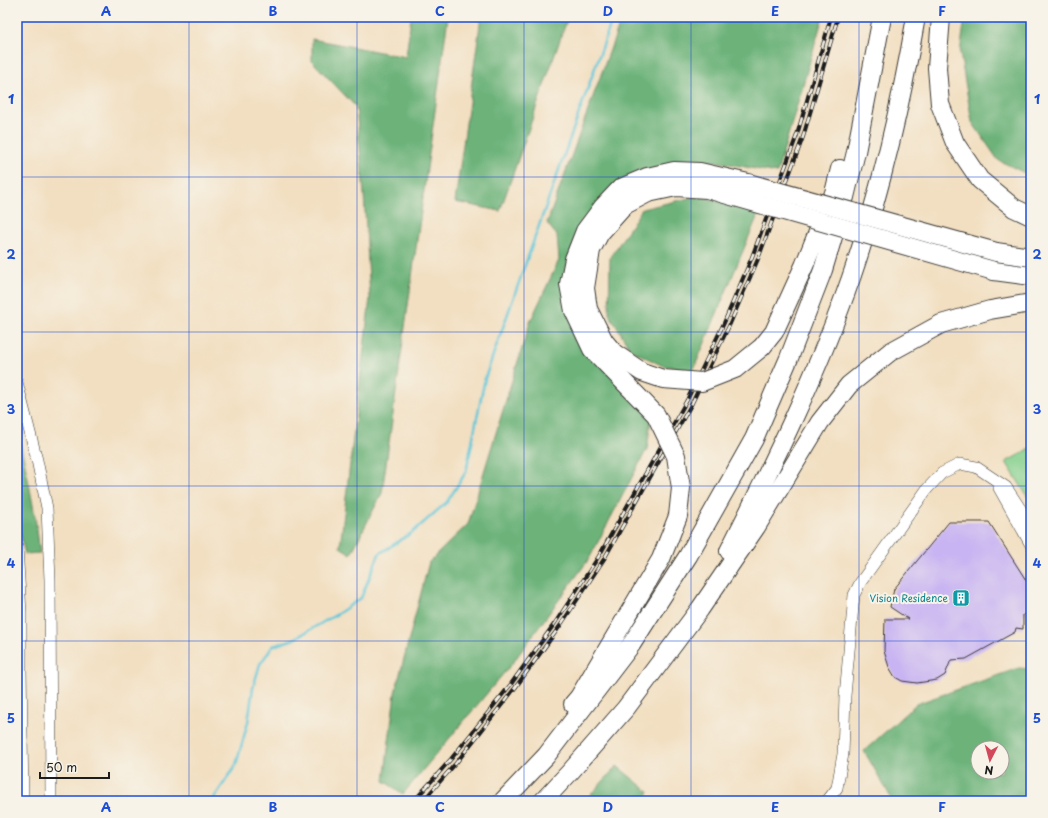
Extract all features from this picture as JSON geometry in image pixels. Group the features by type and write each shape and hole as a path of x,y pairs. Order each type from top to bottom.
{"highway":[{"path":"700,609 782,445 816,366 851,278 887,159 916,17"},
{"path":"940,17 937,68 940,104 955,143 980,180 1014,208 1031,216"},
{"path":"882,19 834,193 804,266 774,332 762,347 735,370 702,382 663,379 642,372 614,353 604,341 588,309 585,288 591,250 600,232 625,205 648,192 676,187 707,189 994,271 1031,276"},
{"path":"503,801 546,756 630,645 688,556 754,439 789,358 823,270 845,198 882,19"},
{"path":"497,801 579,697 661,559 678,516 681,488 676,456 656,415 592,350 574,311 569,284 574,259 585,231 620,188 646,177 674,171 700,172 756,185 996,252 1031,257"},
{"path":"543,801 626,708 700,609 756,527 820,422 849,385 890,352 941,324 990,310 1031,303"}],"street":[{"path":"17,382 37,460 47,508 50,580 50,801"},
{"path":"828,801 837,788 843,754 845,696 854,595 860,583 927,489 942,473 960,464 976,467 1006,487 1031,525"},
{"path":"997,482 1031,545"},
{"path":"17,547 21,613 23,801"}],"green space":[{"path":"411,17 448,17 382,493 351,554 340,547 370,298 364,194 356,107 312,61 312,39 406,57"},
{"path":"481,17 568,17 500,211 455,202"},
{"path":"622,17 823,17 777,173 714,161 658,167 611,186 579,228 565,272 651,419 647,449 589,559 514,661 403,794 384,781 395,693 429,562 468,524 530,322 559,260 557,236 547,223"},
{"path":"965,17 1031,17 1031,176 998,160 972,122 960,53"},
{"path":"697,196 760,210 693,371 661,365 631,350 609,314 610,258 642,209"},
{"path":"17,430 36,522 40,553 25,554 17,521"},
{"path":"1031,448 1031,502 1006,462"},
{"path":"1019,668 1031,669 1031,801 893,801 864,751 916,704"},
{"path":"617,766 649,792 644,801 585,801"}],"building":[{"name":"Vision Residence","path":"949,522 989,522 1031,588 1031,612 1023,615 1023,629 1016,628 1015,632 966,659 951,660 945,675 937,680 917,683 902,681 895,677 889,667 884,651 885,619 908,619 890,607 894,589"}],"waterway":[{"path":"212,801 236,765 248,722 253,688 260,664 273,646 294,639 339,613 361,598 379,554 413,532 447,502 466,472 485,378 613,17"}],"railway":[{"path":"414,801 451,759 511,684 555,623 599,556 687,400 724,323 752,257 797,135 831,17"},
{"path":"423,801 456,763 515,688 560,626 604,559 692,403 729,326 758,259 803,137 838,17"}],"place":[{"name":"Vision Residence","path":"961,598"}]}
